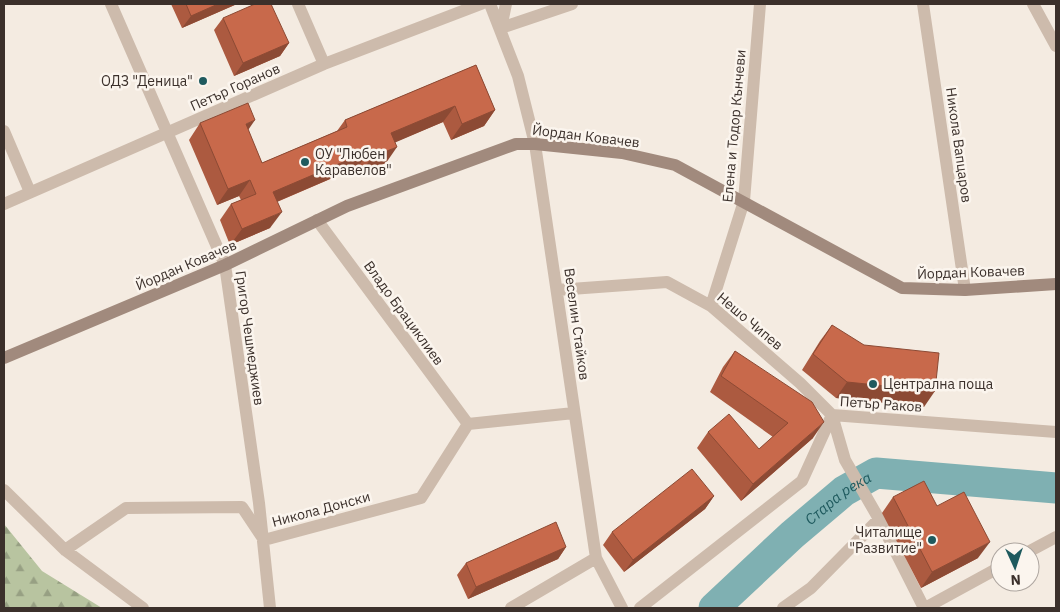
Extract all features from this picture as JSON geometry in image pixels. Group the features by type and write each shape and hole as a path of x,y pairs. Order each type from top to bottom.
{"street":[{"name":"Григор Чешмеджиев","path":"111,4 225,266 264,540 270,608"},
{"path":"298,4 324,64"},
{"name":"Петър Горанов","path":"4,204 324,64 481,4"},
{"name":"Веселин Стайков","path":"490,4 501,28 518,76 535,144 596,558 622,608"},
{"path":"501,28 506,4"},
{"path":"501,28 572,4"},
{"name":"Елена и Тодор Кънчеви","path":"711,306 744,201 760,4"},
{"name":"Никола Вапцаров","path":"923,4 965,290"},
{"path":"1033,4 1056,46"},
{"path":"4,131 30,192"},
{"name":"Йордан Ковачев","path":"4,358 225,266 347,206 516,144 535,144 622,153 675,165 902,288 965,290 1056,284"},
{"name":"Владо Брациклиев","path":"317,220 468,424"},
{"name":"Нешо Чипев","path":"557,290 667,282 711,306 800,383 832,415 845,460 879,519 925,608"},
{"path":"468,424 574,413"},
{"name":"Петър Раков","path":"640,608 802,481 832,415 1056,432"},
{"name":"Никола Донски","path":"65,550 126,508 242,507 264,540 421,498 468,424"},
{"path":"4,490 65,550 143,608"},
{"path":"783,608 811,588 879,519"},
{"path":"1040,546 1056,537"},
{"path":"511,608 596,558"},
{"path":"925,608 990,572"}],"green space":[{"path":"4,524 42,571 102,608 4,608"}],"building":[{"path":"186,4 218,4 191,16"},
{"path":"255,4 271,4 289,43 243,63 223,18"},
{"path":"476,65 495,110 462,124 455,106 391,133 397,147 372,157 369,151 273,192 282,212 242,229 231,204 256,194 250,180 228,189 200,123 248,103 255,120 246,124 262,163 347,127 345,120"},
{"path":"832,325 864,345 939,353 935,391 847,382 813,354"},
{"path":"735,351 812,402 824,422 753,484 708,432 729,414 759,449 788,423 721,376"},
{"path":"692,469 714,496 633,560 612,532"},
{"path":"924,481 937,506 964,492 990,542 932,572 893,497"},
{"path":"556,522 566,547 476,587 466,563"}],"waterway":[{"name":"Стара река","path":"714,608 792,535 844,491 876,473 1056,488"}],"place":[{"name":"ОДЗ \"Деница\"","path":"203,81"},
{"name":"ОУ \"Любен Каравелов\"","path":"305,162"},
{"name":"Централна поща","path":"873,384"},
{"name":"Читалище \"Развитие\"","path":"932,540"}]}
